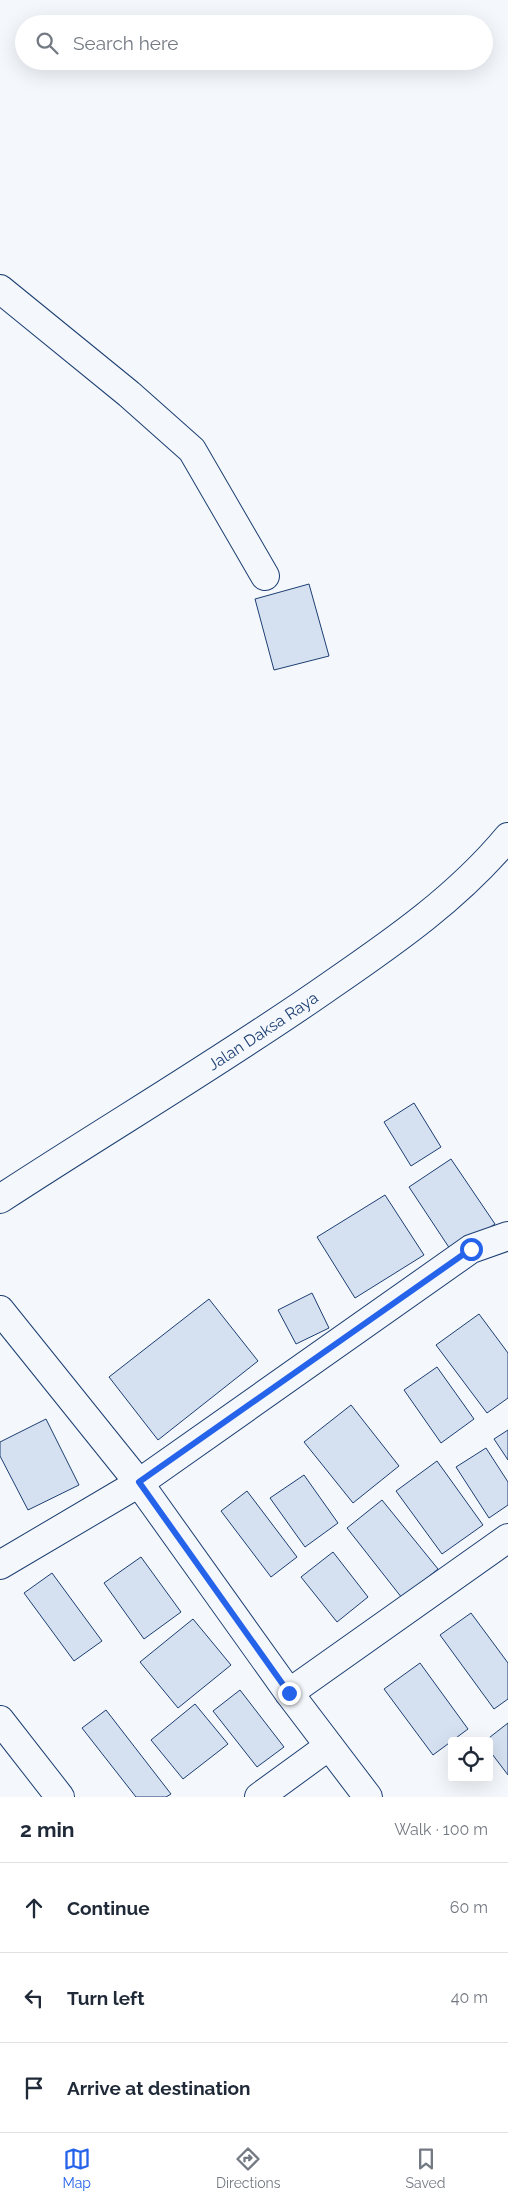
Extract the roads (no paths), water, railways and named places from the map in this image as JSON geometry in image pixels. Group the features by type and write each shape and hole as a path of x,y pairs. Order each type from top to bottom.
{"street":[{"path":"0,289 129,394 192,450 265,576"},
{"name":"Jalan Daksa Raya","path":"0,1199 274,1025 418,924 490,858 508,837"},
{"path":"0,1565 139,1482 471,1249 508,1236"},
{"path":"0,1310 139,1482 289,1693 368,1797"},
{"path":"289,1693 508,1538"},
{"path":"0,1720 60,1797"},
{"path":"258,1797 329,1746"}]}
